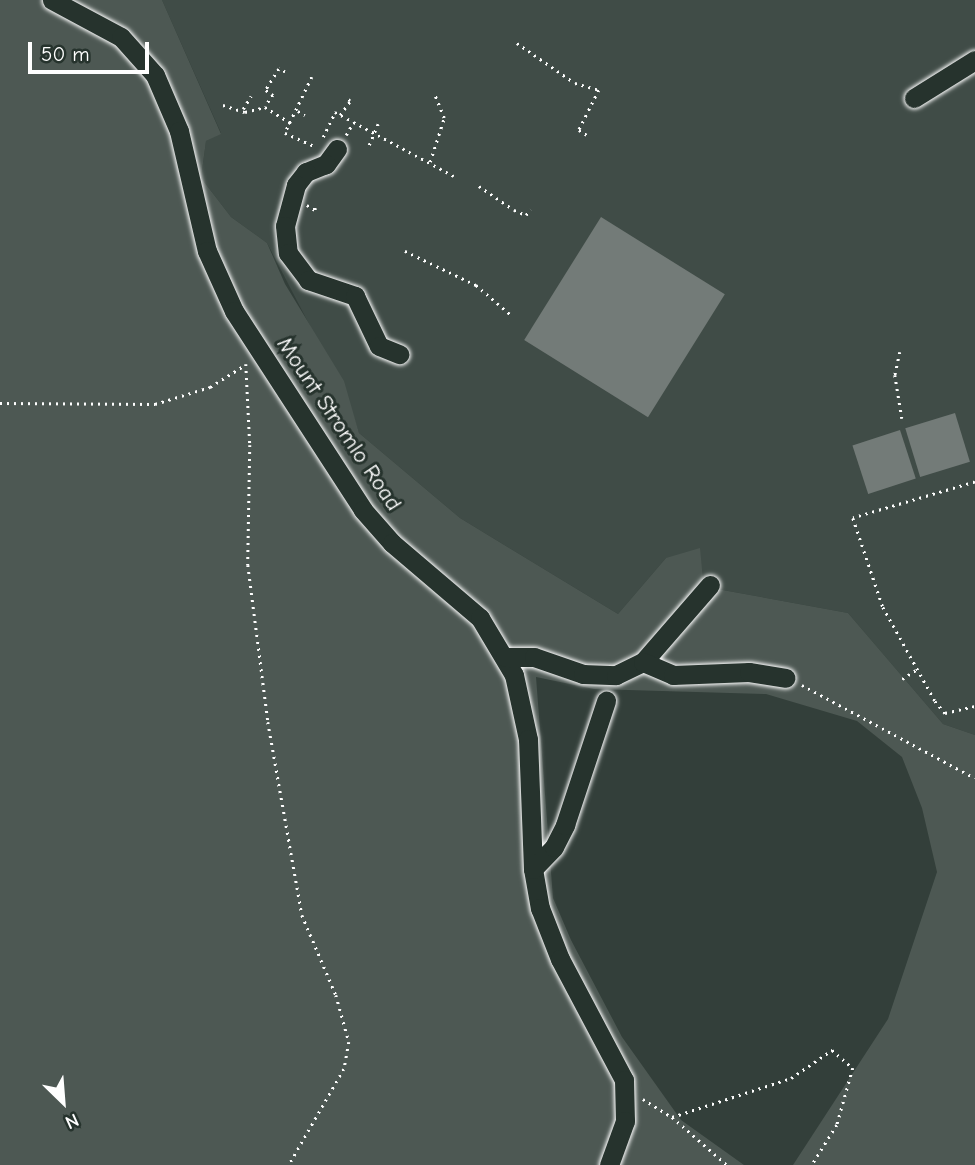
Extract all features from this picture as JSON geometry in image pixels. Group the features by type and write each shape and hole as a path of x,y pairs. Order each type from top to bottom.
{"street":[{"name":"Mount Stromlo Road","path":"52,0 121,37 155,75 179,131 207,251 253,359 363,510 391,543 480,618 505,657 524,706 533,869 549,936 618,1061 625,1088 625,1121 608,1165"},
{"path":"914,98 975,60"},
{"path":"341,142 327,164 306,172 296,185 286,214 288,253 308,280 355,296 379,346 399,354"},
{"path":"505,657 534,657 599,676 617,675 643,662 710,585"},
{"path":"643,662 673,675 749,673 786,678"},
{"path":"533,869 554,847 565,825 606,701"}],"path":[{"path":"517,43 575,83 599,90 579,130 590,137"},
{"path":"223,105 263,111 273,95 266,90 279,69 285,72"},
{"path":"309,145 285,133 299,111 312,78"},
{"path":"243,109 251,96"},
{"path":"430,162 444,118 435,96"},
{"path":"340,115 350,101 347,99"},
{"path":"265,107 291,122"},
{"path":"299,111 305,115"},
{"path":"353,123 341,142 323,137 335,112 454,176"},
{"path":"369,145 378,124"},
{"path":"479,186 514,210 526,215 530,209"},
{"path":"302,202 314,210 314,204"},
{"path":"405,251 476,285 510,314"},
{"path":"900,352 895,387 902,418"},
{"path":"0,402 155,404 210,387 253,359"},
{"path":"253,359 247,565 268,722 302,915 337,995 349,1042 344,1069 289,1165"},
{"path":"975,482 853,518 883,607 916,670 945,713 975,706"},
{"path":"902,679 916,670"},
{"path":"786,678 975,778"},
{"path":"672,1117 791,1078 832,1050 853,1068 837,1125 812,1165"},
{"path":"625,1088 672,1117 727,1165"}],"shaded area":[{"path":"0,0 162,0 221,134 206,141 201,178 231,217 267,243 285,284 344,381 359,433 460,518 618,614 666,558 700,548 703,580 717,589 848,613 943,724 975,735 975,1165 793,1165 888,1019 937,872 922,808 902,757 857,721 766,694 594,689 536,677 553,898 571,940 622,1037 681,1120 744,1165 0,1165"},
{"path":"162,0 975,0 975,735 943,724 848,613 717,589 666,558 618,614 460,518 359,433 348,399 267,243 231,217 201,178 206,141 221,133"},
{"path":"601,217 725,294 648,417 524,340"},
{"path":"955,413 970,462 920,477 905,428"},
{"path":"900,430 916,479 868,494 852,445"}]}
